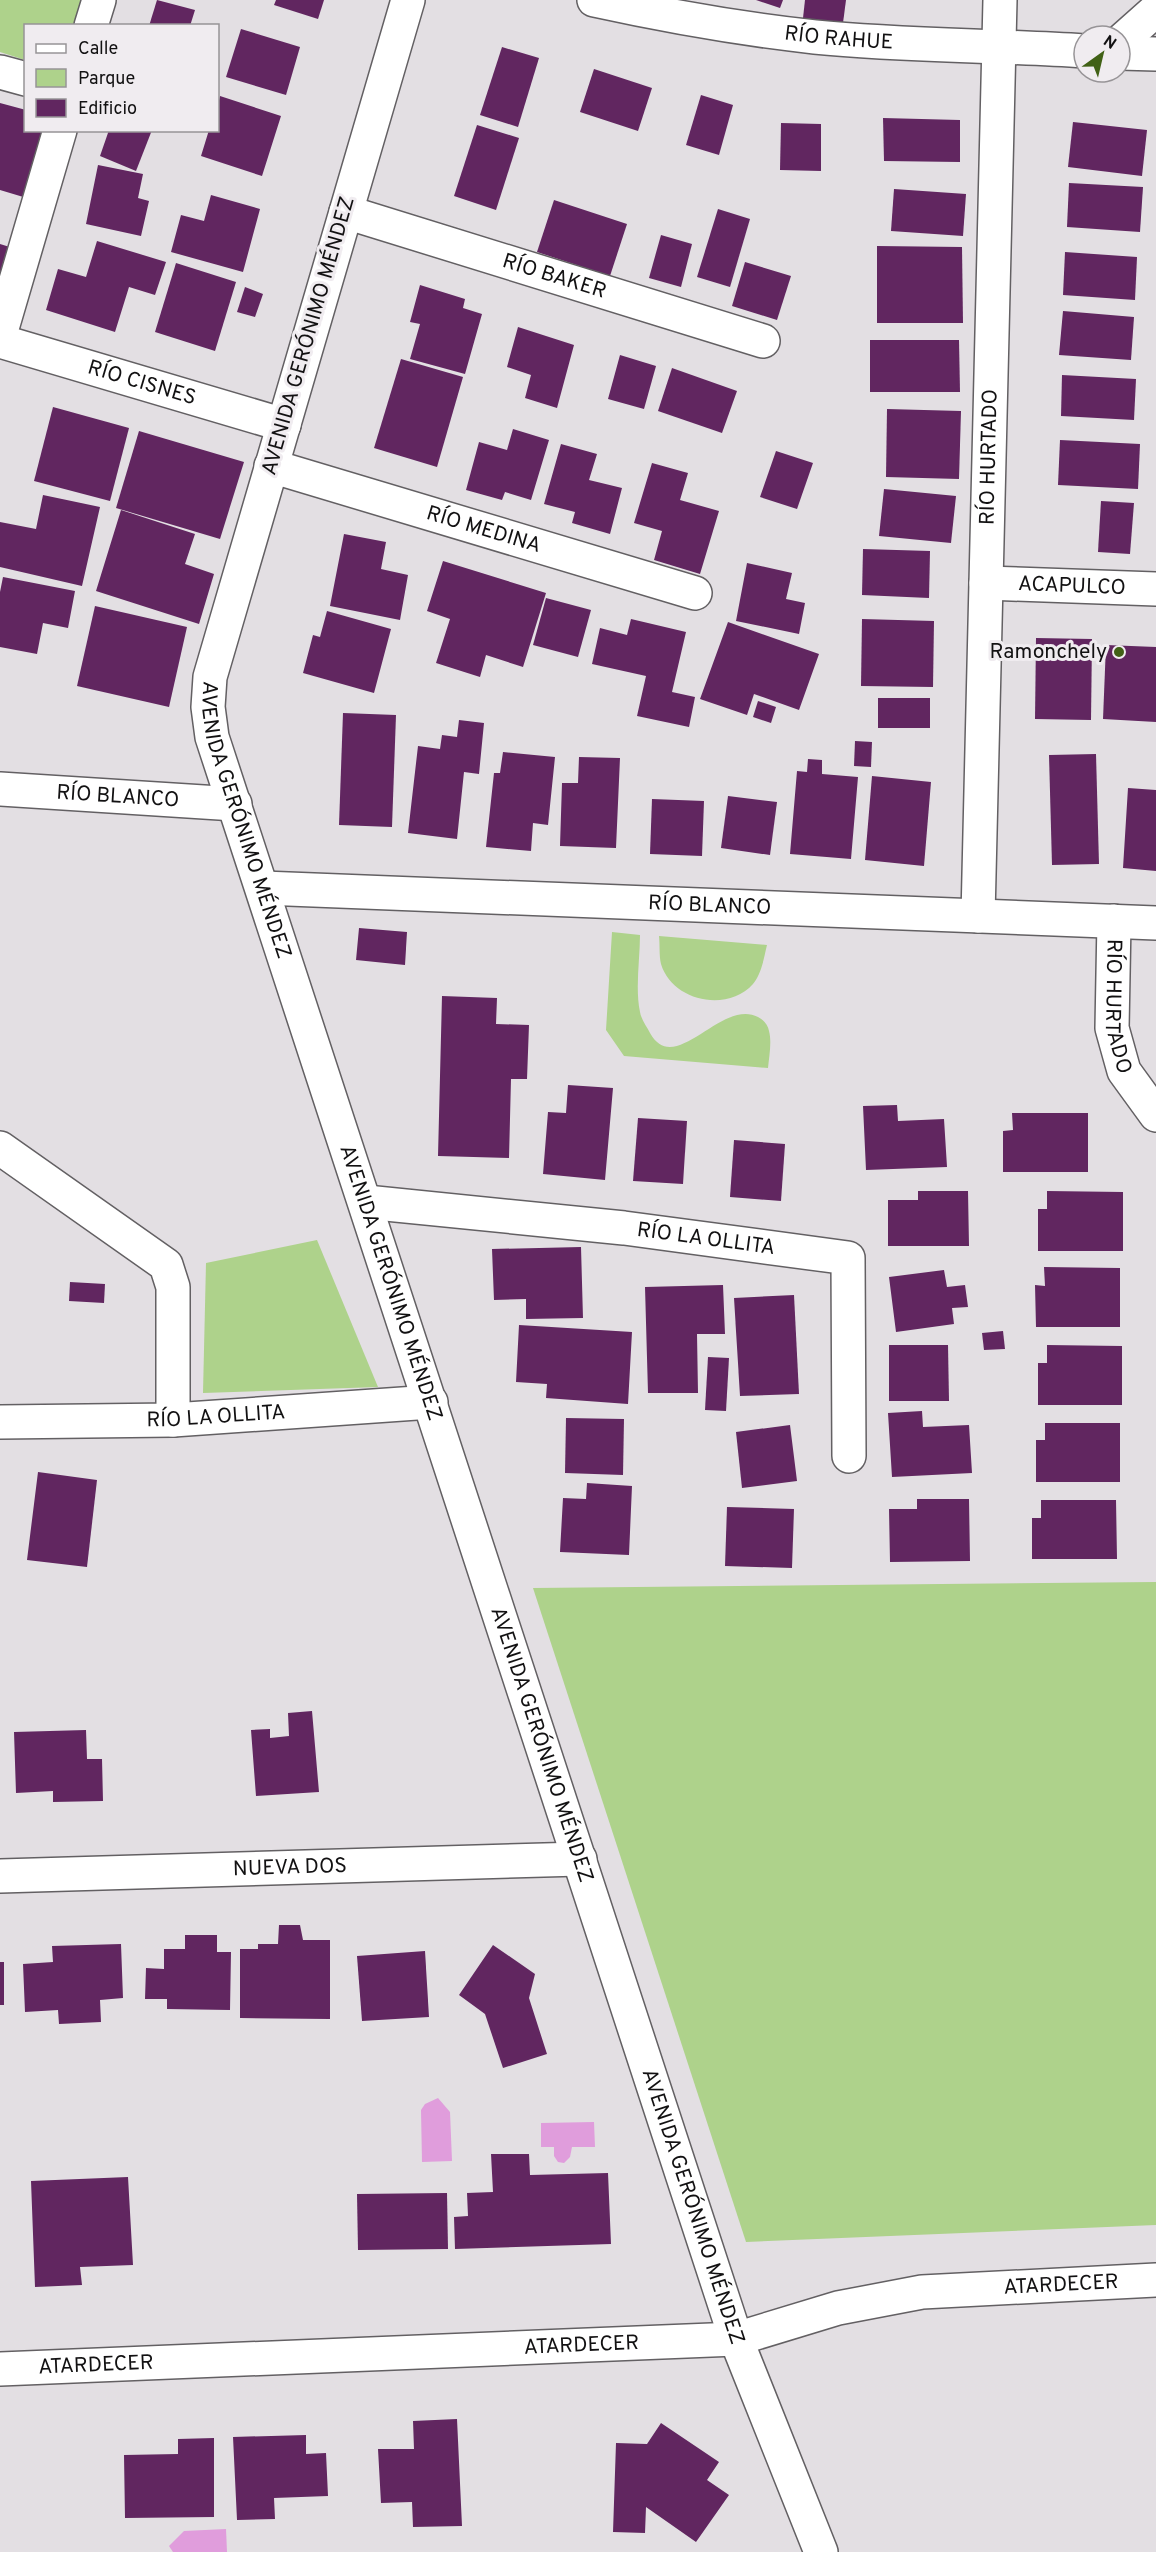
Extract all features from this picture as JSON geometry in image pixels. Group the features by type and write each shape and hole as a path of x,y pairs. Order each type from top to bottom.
{"street":[{"path":"92,24 99,0"},
{"name":"AVENIDA GERÓNIMO MÉNDEZ","path":"408,0 210,677 208,707 212,737 366,1202 736,2339 821,2552"},
{"name":"RÍO RAHUE","path":"594,0 725,25 816,37 907,44 1072,50"},
{"name":"RÍO HURTADO","path":"978,916 1000,0"},
{"path":"1132,31 1156,10"},
{"path":"1132,53 1156,54"},
{"path":"0,72 24,78"},
{"path":"0,335 59,132"},
{"name":"RÍO BAKER","path":"346,212 763,341"},
{"name":"RÍO CISNES","path":"0,341 284,425"},
{"name":"RÍO MEDINA","path":"271,466 695,593"},
{"name":"ACAPULCO","path":"986,583 1156,589"},
{"name":"RÍO BLANCO","path":"0,789 235,804"},
{"name":"RÍO BLANCO","path":"263,888 1156,923"},
{"name":"RÍO HURTADO","path":"1114,921 1114,1037 1124,1071 1156,1115"},
{"path":"0,1148 166,1265 173,1287 173,1420"},
{"name":"RÍO LA OLLITA","path":"366,1202 624,1228 848,1258 849,1456"},
{"name":"RÍO LA OLLITA","path":"0,1422 173,1420 431,1402"},
{"name":"NUEVA DOS","path":"0,1876 580,1859"},
{"name":"ATARDECER","path":"0,2369 736,2339 838,2308 922,2292 1156,2280"}],"green space":[{"path":"0,0 81,0 73,24 24,24 24,60 0,52"},
{"path":"612,932 640,935 638,983 640,1012 650,1033 660,1044 672,1047 685,1043 729,1018 744,1014 758,1017 767,1025 770,1035 768,1068 624,1056 606,1030"},
{"path":"659,936 767,945 756,980 742,993 729,998 701,999 676,987 667,977 661,964"},
{"path":"317,1240 378,1387 203,1393 206,1263"},
{"path":"1156,1582 1156,2225 746,2242 533,1588"}],"shaded area":[{"path":"438,2098 450,2112 452,2161 422,2162 421,2110 425,2104"},
{"path":"594,2122 595,2147 572,2147 570,2157 564,2163 558,2162 554,2156 554,2147 541,2147 541,2123"},
{"path":"226,2529 227,2552 173,2552 169,2546 184,2531"}],"building":[{"path":"157,0 195,10 191,24 150,24"},
{"path":"276,0 324,0 318,19 274,5"},
{"path":"756,0 783,0 780,8"},
{"path":"805,0 846,0 843,23 803,18"},
{"path":"241,29 300,47 286,95 226,77"},
{"path":"502,47 539,58 518,127 480,115"},
{"path":"594,69 652,88 638,131 580,112"},
{"path":"701,95 733,105 719,155 686,145"},
{"path":"220,96 281,116 262,176 201,156 208,132 219,132"},
{"path":"0,103 24,109 24,132 48,132 30,199 0,190"},
{"path":"883,118 960,120 960,162 884,161"},
{"path":"1073,122 1147,130 1142,176 1068,167"},
{"path":"781,123 821,124 821,171 780,170"},
{"path":"477,125 519,138 496,210 454,196"},
{"path":"108,132 151,132 136,171 100,156"},
{"path":"98,165 143,174 138,198 149,201 141,236 86,224"},
{"path":"1069,183 1143,187 1140,232 1067,227"},
{"path":"894,189 966,194 963,236 891,231"},
{"path":"211,195 260,209 243,272 171,252 181,215 204,221"},
{"path":"554,200 627,224 610,276 537,252"},
{"path":"718,209 750,219 730,287 697,277"},
{"path":"661,235 692,244 681,287 649,278"},
{"path":"97,241 166,262 155,295 129,287 115,332 46,310 58,269 86,277"},
{"path":"0,244 13,248 0,290"},
{"path":"877,246 962,247 963,323 877,323"},
{"path":"1065,252 1137,257 1135,300 1063,295"},
{"path":"745,262 791,276 777,320 732,306"},
{"path":"176,263 236,282 215,351 155,332"},
{"path":"420,285 465,299 463,308 482,314 465,374 410,359 420,324 410,322"},
{"path":"245,287 263,294 255,317 237,312"},
{"path":"1063,311 1134,317 1131,360 1059,355"},
{"path":"518,327 574,345 557,408 525,398 531,375 507,367"},
{"path":"870,340 959,340 960,392 870,392"},
{"path":"620,355 656,366 644,409 608,399"},
{"path":"401,359 463,377 437,467 374,448"},
{"path":"672,368 737,391 722,433 658,411"},
{"path":"1062,375 1136,379 1134,420 1061,416"},
{"path":"53,407 129,428 110,501 34,481"},
{"path":"887,409 961,411 959,479 886,477"},
{"path":"513,429 549,440 531,500 505,492 502,500 466,490 479,442 507,450"},
{"path":"139,431 244,462 220,539 116,508"},
{"path":"1060,440 1140,444 1138,489 1058,485"},
{"path":"561,444 597,454 589,480 622,488 610,534 572,523 575,512 544,504"},
{"path":"776,451 813,463 797,509 760,497"},
{"path":"652,463 688,473 680,500 719,511 700,574 654,560 662,531 634,523"},
{"path":"884,489 956,496 951,543 879,536"},
{"path":"43,495 100,507 82,586 0,567 0,522 36,529"},
{"path":"1101,501 1134,503 1130,554 1098,552"},
{"path":"121,510 195,534 185,564 214,574 199,624 96,591"},
{"path":"344,534 386,542 381,569 408,575 400,620 330,606"},
{"path":"863,549 930,551 929,598 862,595"},
{"path":"443,561 546,593 523,667 486,655 480,677 436,663 450,619 427,611"},
{"path":"747,563 792,573 786,599 805,603 799,634 736,621"},
{"path":"3,577 75,591 68,628 43,623 37,654 0,647 0,592"},
{"path":"546,598 591,610 578,657 533,645"},
{"path":"95,606 187,627 169,707 77,686"},
{"path":"327,611 391,629 374,693 303,673 313,635 320,637"},
{"path":"631,619 686,632 672,692 695,697 689,727 637,716 646,676 592,664 600,628 627,635"},
{"path":"862,619 934,621 933,687 861,686"},
{"path":"728,622 819,654 799,710 754,694 747,715 700,699"},
{"path":"1036,638 1092,639 1091,720 1035,719"},
{"path":"1106,645 1156,647 1156,722 1103,719"},
{"path":"878,698 930,698 930,728 878,728"},
{"path":"758,701 776,707 771,723 753,717"},
{"path":"343,713 396,715 392,827 339,825"},
{"path":"459,720 484,723 479,774 464,772 457,839 408,833 418,746 440,749 442,735 457,737"},
{"path":"855,741 872,742 871,767 854,766"},
{"path":"503,752 555,757 548,825 533,823 531,851 486,847 494,773 500,773"},
{"path":"1096,754 1099,864 1052,865 1049,755"},
{"path":"579,757 620,758 616,848 560,846 562,783 578,783"},
{"path":"808,759 822,760 822,774 858,777 851,859 790,854 797,771 807,772"},
{"path":"872,776 931,782 924,866 865,860"},
{"path":"1128,788 1156,790 1156,871 1123,868"},
{"path":"728,796 777,802 770,855 721,848"},
{"path":"652,799 704,801 702,856 650,854"},
{"path":"359,928 407,932 405,965 356,960"},
{"path":"442,996 497,998 496,1024 529,1025 527,1079 511,1079 509,1158 438,1156"},
{"path":"568,1085 613,1088 605,1180 543,1174 548,1112 566,1113"},
{"path":"897,1105 898,1121 944,1119 947,1167 866,1170 863,1106"},
{"path":"1012,1113 1088,1113 1088,1172 1003,1172 1003,1131 1013,1130"},
{"path":"638,1118 687,1121 683,1184 633,1181"},
{"path":"734,1140 785,1144 781,1201 730,1197"},
{"path":"918,1191 968,1191 969,1246 888,1246 888,1200 918,1200"},
{"path":"1047,1191 1123,1192 1123,1251 1038,1251 1038,1209 1047,1209"},
{"path":"581,1247 583,1318 526,1319 526,1299 494,1300 492,1249"},
{"path":"1044,1267 1120,1268 1120,1327 1036,1327 1035,1285 1045,1286"},
{"path":"944,1270 947,1287 965,1285 968,1307 952,1308 954,1324 896,1332 889,1277"},
{"path":"70,1282 105,1284 104,1303 69,1301"},
{"path":"723,1285 725,1334 697,1334 698,1393 648,1393 645,1287"},
{"path":"794,1295 799,1394 740,1396 734,1298"},
{"path":"519,1325 632,1332 628,1404 546,1398 547,1384 516,1382"},
{"path":"1003,1331 1005,1349 984,1350 982,1333"},
{"path":"889,1345 948,1345 949,1401 889,1401"},
{"path":"1047,1345 1122,1346 1122,1405 1038,1405 1038,1363 1047,1363"},
{"path":"708,1357 729,1358 726,1411 705,1410"},
{"path":"922,1411 923,1427 969,1425 972,1473 892,1477 888,1413"},
{"path":"566,1418 624,1419 623,1475 565,1473"},
{"path":"1045,1423 1120,1423 1120,1482 1036,1482 1036,1440 1045,1440"},
{"path":"790,1425 797,1481 742,1488 736,1432"},
{"path":"38,1472 97,1480 87,1567 27,1560"},
{"path":"587,1483 632,1486 629,1555 560,1552 563,1498 586,1499"},
{"path":"917,1499 969,1499 970,1561 890,1562 889,1509 917,1509"},
{"path":"1041,1500 1116,1500 1117,1559 1032,1559 1032,1518 1041,1518"},
{"path":"727,1507 794,1509 792,1568 725,1566"},
{"path":"312,1711 319,1792 256,1796 251,1730 270,1729 270,1738 289,1736 288,1713"},
{"path":"86,1730 87,1759 102,1759 103,1801 53,1802 53,1791 16,1793 14,1732"},
{"path":"279,1925 300,1925 303,1940 330,1940 330,2019 240,2018 240,1949 258,1949 258,1944 278,1944"},
{"path":"185,1935 217,1935 217,1952 231,1952 230,2010 167,2009 167,1999 145,1999 146,1968 164,1969 164,1949 185,1949"},
{"path":"121,1944 123,1998 100,2000 101,2022 59,2024 58,2010 25,2012 23,1964 53,1962 52,1946"},
{"path":"493,1945 535,1974 529,1998 547,2054 503,2068 485,2014 459,1995"},
{"path":"425,1951 429,2017 362,2021 357,1956"},
{"path":"0,1962 4,1962 4,2005 0,2005"},
{"path":"491,2154 529,2154 530,2175 608,2173 611,2244 455,2249 454,2217 468,2216 467,2193 493,2192"},
{"path":"128,2177 133,2265 80,2267 82,2285 35,2287 31,2181"},
{"path":"447,2193 448,2249 358,2250 357,2194"},
{"path":"457,2419 462,2526 413,2527 412,2502 381,2503 378,2449 414,2449 413,2421"},
{"path":"661,2423 719,2462 707,2480 729,2495 696,2542 646,2507 645,2533 613,2532 616,2443 647,2444"},
{"path":"306,2435 306,2454 326,2453 328,2496 274,2498 275,2519 237,2520 233,2437"},
{"path":"214,2438 214,2517 125,2518 124,2455 178,2454 178,2439"}],"place":[{"name":"Ramonchely","path":"1119,652"}]}
